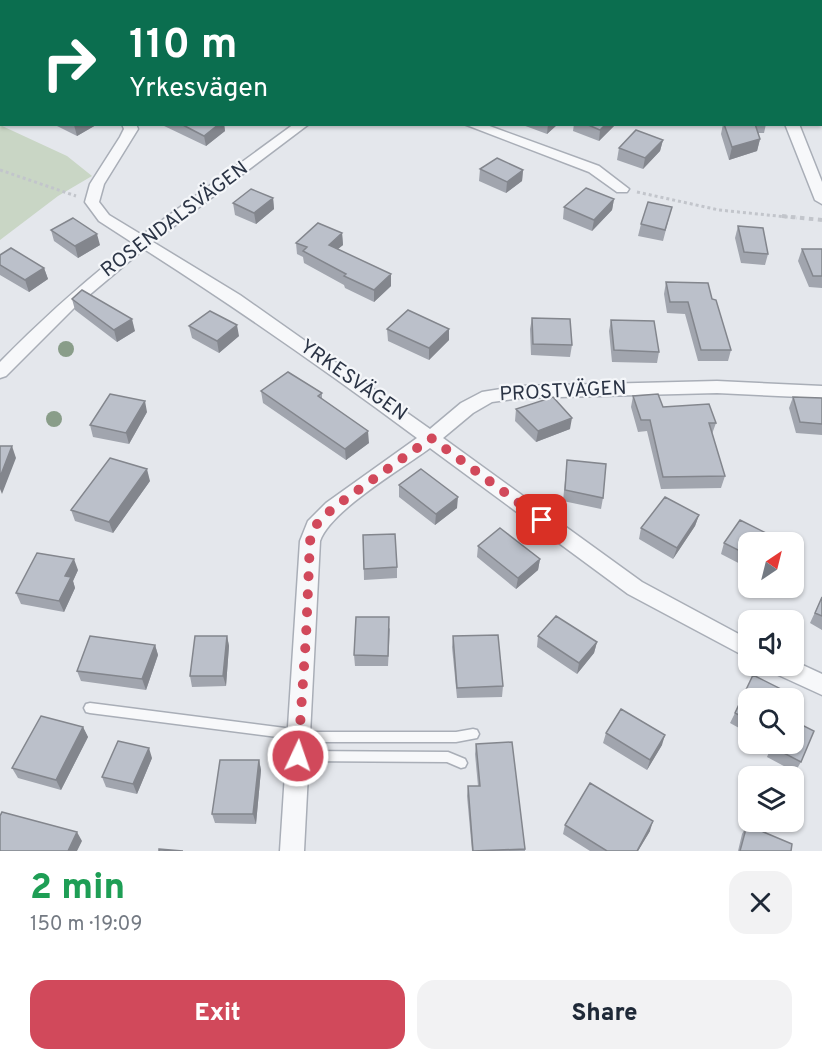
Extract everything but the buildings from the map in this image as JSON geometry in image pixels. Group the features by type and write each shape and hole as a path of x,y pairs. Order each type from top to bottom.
{"street":[{"path":"92,199 95,188 127,141 130,126"},
{"name":"ROSENDALSVÄGEN","path":"0,372 24,345 140,242 300,126"},
{"path":"476,126 594,169 622,189"},
{"path":"793,126 822,200"},
{"name":"YRKESVÄGEN","path":"92,199 94,207 104,218 234,299 431,438 635,588 738,644"},
{"name":"PROSTVÄGEN","path":"292,851 310,541 315,526 333,508 431,438 468,408 488,396 520,392 717,387 822,392"},
{"path":"804,676 822,684"}],"lane":[{"path":"90,708 316,737 456,737 473,734"},
{"path":"298,756 448,757 461,764"}],"path":[{"path":"0,170 72,196 92,199"},
{"path":"622,189 719,210 822,220"}],"green space":[{"path":"0,126 2,126 67,156 92,176 58,196 0,240"}],"route":[{"path":"298,756 310,541 315,526 333,508 431,438 542,520"}]}
